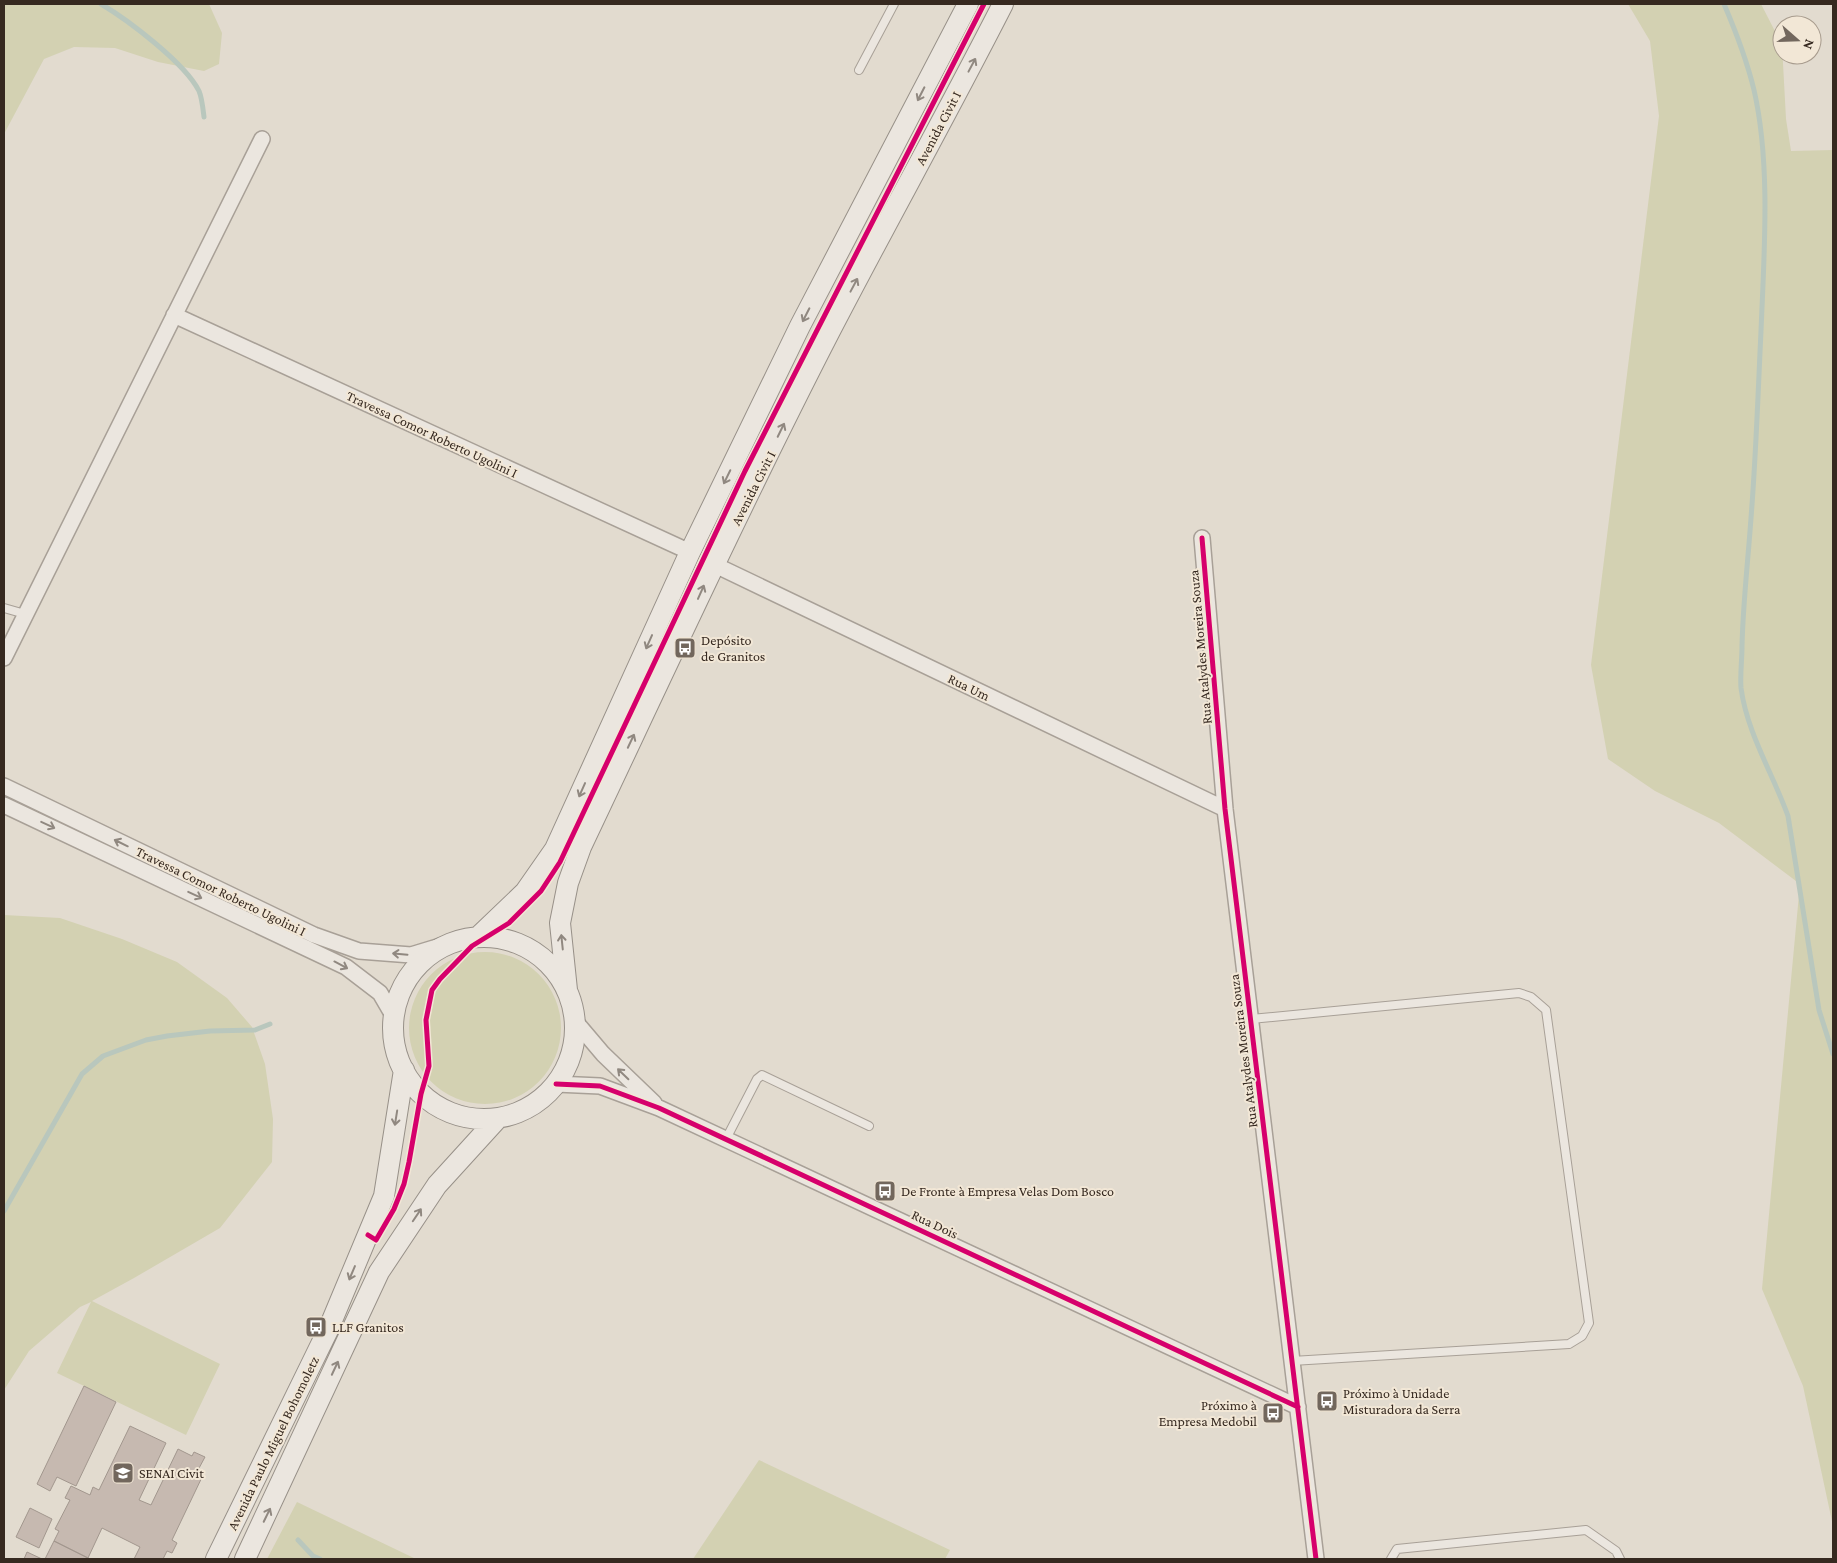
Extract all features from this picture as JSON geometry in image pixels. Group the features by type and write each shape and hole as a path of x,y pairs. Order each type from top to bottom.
{"main road":[{"name":"Avenida Civit I","path":"478,937 525,892 555,848 690,552 800,326 968,4"},
{"name":"Avenida Civit I","path":"498,1118 509,1116 530,1106 556,1084 564,1072 571,1054 575,1034 575,1021 568,990 560,923 568,883 581,847 713,564 830,332 1003,4"},
{"path":"498,1118 473,1118 449,1112 427,1099 418,1090 404,1070 395,1044 394,1017 400,994 411,974 427,957 447,944 478,937 505,939 531,949 552,967 568,990"},
{"name":"Avenida Paulo Miguel Bohomoletz","path":"216,1559 328,1330 384,1196 404,1070"},
{"name":"Avenida Paulo Miguel Bohomoletz","path":"246,1559 379,1272 437,1185 498,1118"}],"street":[{"path":"4,658 262,139"},
{"name":"Travessa Comor Roberto Ugolini I","path":"174,315 690,552"},
{"name":"Rua Atalydes Moreira Souza","path":"1202,538 1225,809 1316,1559"},
{"name":"Rua Um","path":"713,564 1225,809"},
{"name":"Travessa Comor Roberto Ugolini I","path":"4,786 314,936 359,951 411,956 447,944"},
{"name":"Travessa Comor Roberto Ugolini I","path":"4,805 346,967 380,993 394,1017"},
{"name":"Rua Dois","path":"575,1021 603,1054 659,1108"},
{"name":"Rua Dois","path":"556,1084 600,1086 659,1108 1298,1407"}],"lane":[{"path":"859,70 894,4"},
{"path":"4,608 25,614"},
{"path":"1251,1019 1519,993 1531,997 1546,1010 1588,1323 1582,1336 1569,1344 1292,1361"},
{"path":"726,1139 757,1079 762,1075 869,1126"},
{"path":"1391,1559 1397,1549 1586,1530 1616,1551 1620,1559"}],"shaded area":[{"path":"4,4 209,4 222,33 219,64 204,71 158,62 115,48 74,47 44,59 4,134"},
{"path":"1628,4 1761,4 1772,25 1772,65 1783,65 1786,119 1791,151 1833,150 1833,1526 1803,1386 1762,1289 1800,884 1719,823 1655,791 1608,759 1591,665 1659,116 1650,41"},
{"path":"4,915 60,918 122,939 177,962 227,998 252,1027 265,1064 273,1119 272,1162 220,1228 92,1301 220,1364 186,1435 57,1373 91,1302 80,1307 29,1351 4,1390"},
{"path":"485,952 500,953 514,958 539,974 555,999 560,1013 560,1043 555,1057 539,1082 514,1098 500,1103 485,1104 470,1103 456,1098 431,1082 415,1057 410,1043 409,1028 410,1013 415,999 431,974 456,958 470,953"},
{"path":"759,1460 950,1550 945,1559 693,1559"},
{"path":"297,1502 416,1559 267,1559"}],"building":[{"path":"84,1386 116,1402 76,1486 57,1477 50,1491 37,1484"},
{"path":"130,1426 166,1443 139,1500 151,1505 178,1449 192,1456 194,1452 205,1457 198,1470 204,1473 172,1540 177,1543 172,1553 167,1551 163,1559 134,1559 140,1547 102,1528 88,1558 54,1541 59,1531 55,1529 70,1500 65,1498 71,1486 90,1495 93,1487 99,1490"},
{"path":"30,1508 52,1519 39,1548 16,1537"},
{"path":"54,1541 88,1558 91,1559 45,1559"},
{"path":"27,1552 42,1559 24,1559"}],"waterway":[{"path":"101,4 140,31 182,68 199,91 204,117"},
{"path":"1724,4 1741,47 1754,90 1763,148 1765,210 1758,401 1753,495 1743,614 1741,688 1749,721 1788,816 1819,1010 1833,1054"},
{"path":"4,1211 82,1074 103,1056 146,1040 210,1031 255,1030 270,1024"},
{"path":"298,1540 313,1556 320,1559"}],"cycle path":[{"path":"368,1235 376,1240 394,1209 404,1184 421,1094 429,1066 426,1020 432,990 472,946 509,923 541,891 560,862 745,471 984,4"},
{"path":"1202,538 1225,809 1316,1559"},
{"path":"556,1084 600,1086 659,1108 1298,1407"}],"place":[{"name":"Depósito de Granitos","path":"685,648"},
{"name":"De Fronte à Empresa Velas Dom Bosco","path":"885,1191"},
{"name":"LLF Granitos","path":"316,1327"},
{"name":"Próximo à Unidade Misturadora da Serra","path":"1327,1401"},
{"name":"Próximo à Empresa Medobil","path":"1273,1413"},
{"name":"SENAI Civit","path":"123,1473"}]}
